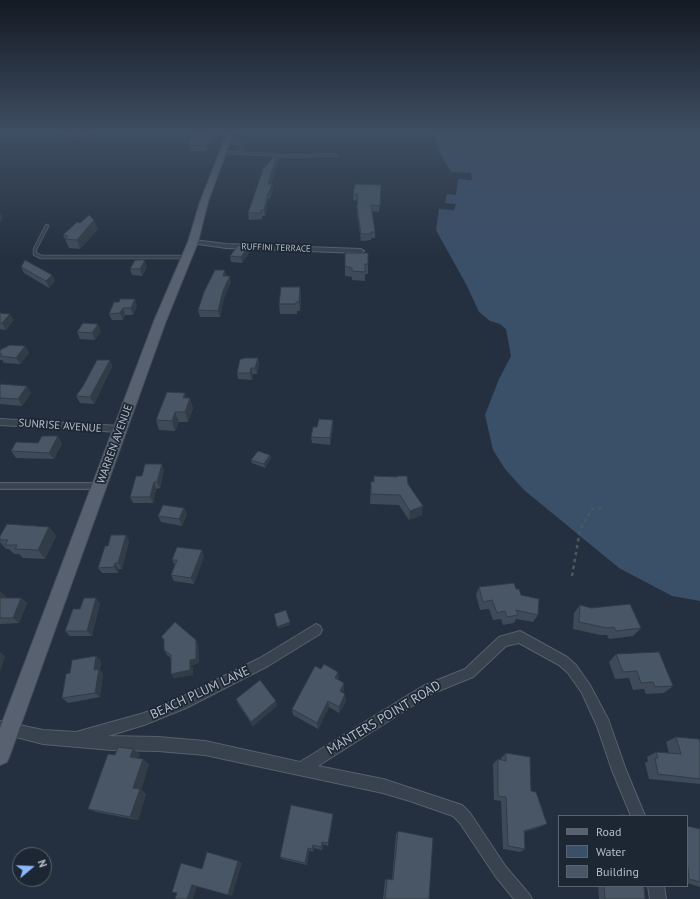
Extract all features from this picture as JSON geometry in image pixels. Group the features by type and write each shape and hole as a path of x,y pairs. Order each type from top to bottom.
{"main road":[{"name":"WARREN AVENUE","path":"0,755 4,729 100,486 160,320 192,242 215,175"}],"street":[{"name":"RUFFINI TERRACE","path":"192,242 226,246 361,251"},
{"name":"SUNRISE AVENUE","path":"0,422 120,429"},
{"name":"BEACH PLUM LANE","path":"76,739 144,719 182,704 258,665 316,630"},
{"name":"MANTERS POINT ROAD","path":"301,769 427,690 469,673 503,641 520,637 543,652 563,661 572,669 586,689 603,724 619,770 638,815"},
{"name":"MANTERS POINT ROAD","path":"4,729 43,737 112,743 158,744 205,748 279,762 301,769 396,790 457,810 465,818 501,872 524,899"},
{"path":"656,887 658,899"}],"lane":[{"path":"46,226 35,249 35,254 41,257 185,257"},
{"path":"0,486 100,486"}],"path":[{"path":"572,576 580,530 592,509 602,508"}],"water":[{"path":"471,175 700,175 700,601 672,596 619,568 524,490 505,469 493,450 485,415 499,379 511,356 506,329 500,324 490,321 479,312 467,286 436,230 439,209 454,210 456,204 445,203 447,194 456,195 458,179 472,180"}],"building":[{"path":"261,175 271,175 268,184 272,184 264,210 261,210 261,213 248,213"},
{"path":"355,184 381,185 380,206 371,205 375,232 371,232 371,234 361,234 357,207 358,195 353,194"},
{"path":"89,215 94,220 77,240 65,239 68,236 63,235 77,222 80,223"},
{"path":"238,245 248,247 241,257 230,256"},
{"path":"345,253 368,253 368,264 365,264 365,272 352,271 352,268 345,266"},
{"path":"25,260 52,275 46,281 21,267"},
{"path":"135,260 145,260 140,269 130,269"},
{"path":"215,270 225,270 223,276 230,276 223,291 218,311 198,310 204,292"},
{"path":"281,287 300,287 299,302 296,302 296,304 279,304"},
{"path":"120,299 135,299 131,308 123,308 120,313 109,314 114,302 119,302"},
{"path":"0,313 10,314 2,323 0,323"},
{"path":"83,323 98,324 92,333 77,332"},
{"path":"10,345 25,346 16,358 0,356 2,354 0,354 0,350"},
{"path":"258,358 255,368 251,368 250,373 237,373 240,359"},
{"path":"97,360 110,360 90,397 76,396 83,386"},
{"path":"0,384 27,386 18,399 0,398"},
{"path":"167,392 185,393 183,398 190,398 185,412 175,412 172,421 156,420"},
{"path":"319,419 333,420 330,438 311,437 313,427 317,427"},
{"path":"42,436 58,436 49,453 11,451 16,442 38,443"},
{"path":"258,451 270,455 264,464 251,460"},
{"path":"145,464 162,464 157,482 154,482 150,497 130,497 136,476 142,476"},
{"path":"374,476 407,476 408,484 423,506 410,511 400,495 371,494 371,481 374,482"},
{"path":"163,505 184,508 179,519 158,516"},
{"path":"7,524 49,527 38,550 15,549 17,545 5,545 8,540 0,540 0,536"},
{"path":"111,535 126,535 118,563 115,563 114,567 98,568 105,546 108,546"},
{"path":"177,547 202,550 191,578 171,575 177,560 172,560"},
{"path":"514,583 516,589 519,589 521,595 539,599 538,615 516,610 518,615 507,617 505,611 497,613 492,600 483,602 479,587"},
{"path":"0,598 21,598 13,618 0,618"},
{"path":"84,598 96,598 87,631 65,631 73,609 80,609"},
{"path":"630,604 641,628 616,631 614,627 607,628 579,622 580,605 591,608"},
{"path":"286,610 290,622 277,627 274,614"},
{"path":"175,622 196,640 196,659 190,660 190,670 171,674 171,655 164,650 164,639 161,637"},
{"path":"659,652 673,686 655,687 653,682 641,683 637,671 623,672 616,654"},
{"path":"96,656 94,670 99,669 95,693 62,698 66,674 70,673 72,660"},
{"path":"324,664 338,672 335,678 344,683 340,691 345,694 339,707 328,701 317,723 292,709 315,666 321,669"},
{"path":"260,680 276,701 251,722 236,699"},
{"path":"676,737 699,739 700,779 658,774 655,758 658,758 656,752 681,754"},
{"path":"118,747 133,749 130,757 143,759 133,788 140,789 130,817 88,809 108,754 115,755"},
{"path":"506,753 530,757 531,791 536,792 547,824 524,831 525,849 508,846 506,797 498,796 498,759 506,761"},
{"path":"291,805 333,814 328,843 322,842 321,847 313,845 312,849 308,848 305,863 280,857"},
{"path":"688,826 700,829 700,882 689,879"},
{"path":"398,831 433,838 429,899 385,899 387,879 393,880"},
{"path":"207,852 238,861 228,895 192,885 187,899 175,899 177,893 172,892 181,863 202,869"},
{"path":"604,887 644,887 645,899 605,899"}]}
